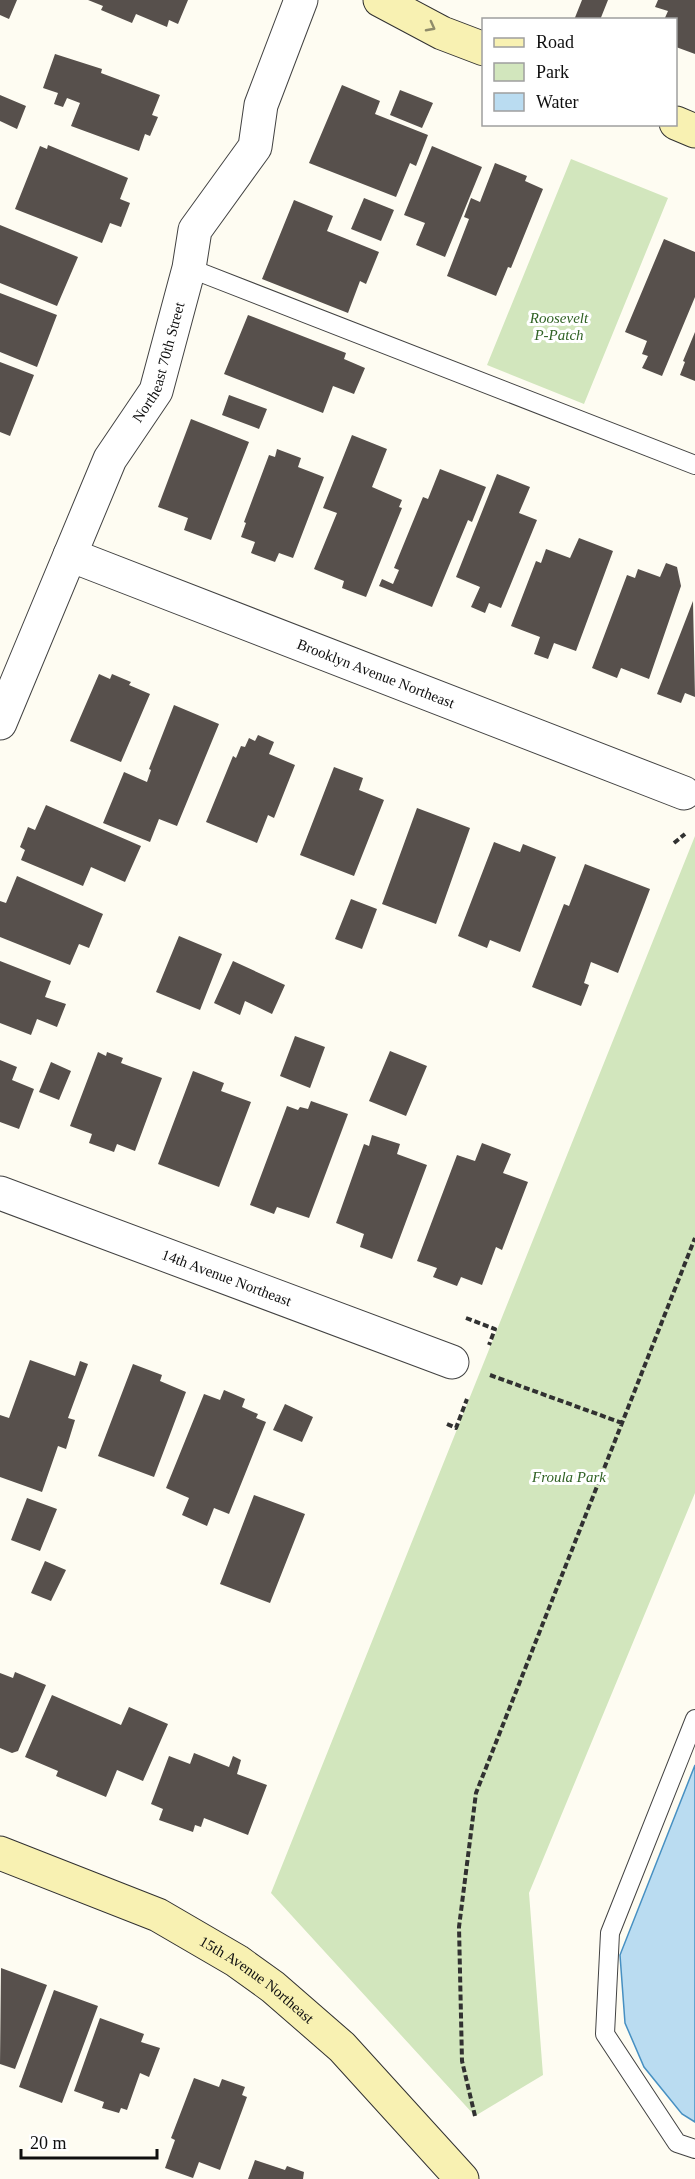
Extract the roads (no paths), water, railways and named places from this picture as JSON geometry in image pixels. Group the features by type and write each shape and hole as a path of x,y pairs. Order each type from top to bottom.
{"main road":[{"path":"380,0 442,33 482,49"},
{"path":"677,124 695,131"},
{"name":"15th Avenue Northeast","path":"0,1853 158,1915 237,1961 291,2002 342,2047 462,2179"}],"street":[{"name":"Northeast 70th Street","path":"0,723 110,459 156,391 189,268 195,230 255,147 261,105 301,0"},
{"name":"Brooklyn Avenue Northeast","path":"70,555 684,793"},
{"name":"14th Avenue Northeast","path":"0,1193 465,1366"}],"lane":[{"path":"189,268 695,465"},
{"path":"695,1719 610,1933 605,2034 677,2143 695,2149"}],"water":[{"path":"695,1765 695,2122 682,2114 644,2067 625,2023 620,1955"}],"park label":[{"name":"Roosevelt P-Patch","path":"559,326"},
{"name":"Froula Park","path":"569,1477"}]}
